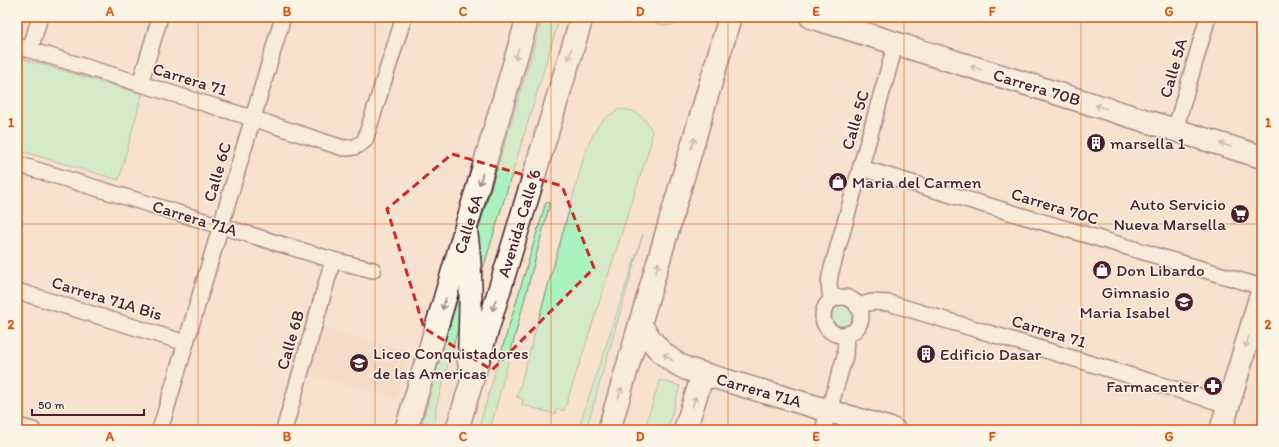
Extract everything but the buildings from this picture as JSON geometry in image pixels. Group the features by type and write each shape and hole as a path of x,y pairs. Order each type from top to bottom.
{"main road":[{"name":"Calle 6A","path":"406,430 528,17"},
{"name":"Avenida Calle 6","path":"457,430 582,17"},
{"path":"609,430 730,17"},
{"name":"Carrera 70B","path":"811,17 1262,157"},
{"path":"466,231 471,279 468,392"},
{"path":"1221,430 1262,291"},
{"name":"Carrera 71A","path":"640,324 651,342 666,357 687,369 826,420 894,430"},
{"path":"685,430 703,374"}],"street":[{"path":"24,48 40,17"},
{"path":"140,84 160,17"},
{"name":"Calle 6C","path":"160,430 283,17"},
{"name":"Carrera 71","path":"24,48 252,118 343,148 352,148 360,146 365,140 404,17"},
{"name":"Calle 5A","path":"1175,130 1208,17"},
{"name":"Calle 5C","path":"831,300 829,284 830,275 896,43"},
{"name":"Carrera 71A","path":"17,164 333,260 373,270"},
{"name":"Carrera 70C","path":"861,168 1262,287"},
{"name":"Calle 6B","path":"284,430 333,260"},
{"name":"Carrera 71A Bis","path":"17,290 186,343"},
{"path":"842,297 853,301 857,306 860,311 859,323 856,328 846,334 835,334 823,321 824,309 831,300 842,297"},
{"name":"Carrera 71","path":"857,306 872,302 889,303 1228,405"},
{"path":"826,420 845,356 846,334"},
{"path":"17,426 33,430"}],"highlighted area":[{"path":"452,154 562,186 594,268 492,370 424,328 387,209"}],"shaded area":[{"name":"Liceo Conquistadores de las Americas","path":"321,327 410,352 397,399 308,374"}],"green space":[{"path":"543,17 560,17 479,282 475,241"},
{"path":"645,17 688,17 683,21 672,25 661,25"},
{"path":"17,57 142,94 119,180 17,150"},
{"path":"620,109 634,111 645,120 652,130 651,143 564,411 557,408 555,414 522,405 523,399 517,397 585,153 594,132 601,122 612,113"},
{"path":"546,202 550,203 490,430 478,430"},
{"path":"643,234 586,430 578,430"},
{"path":"462,283 464,307 436,407 435,430 420,430"},
{"path":"842,304 852,307 855,317 852,327 842,330 832,327 829,317 832,307"},
{"path":"660,380 680,386 667,430 644,430"}],"place":[{"name":"marsella 1","path":"1096,143"},
{"name":"Maria del Carmen","path":"838,182"},
{"name":"Auto Servicio Nueva Marsella","path":"1240,214"},
{"name":"Don Libardo","path":"1102,270"},
{"name":"Gimnasio Maria Isabel","path":"1184,302"},
{"name":"Edificio Dasar","path":"926,354"},
{"name":"Liceo Conquistadores de las Americas","path":"359,363"},
{"name":"Farmacenter","path":"1213,386"}]}
